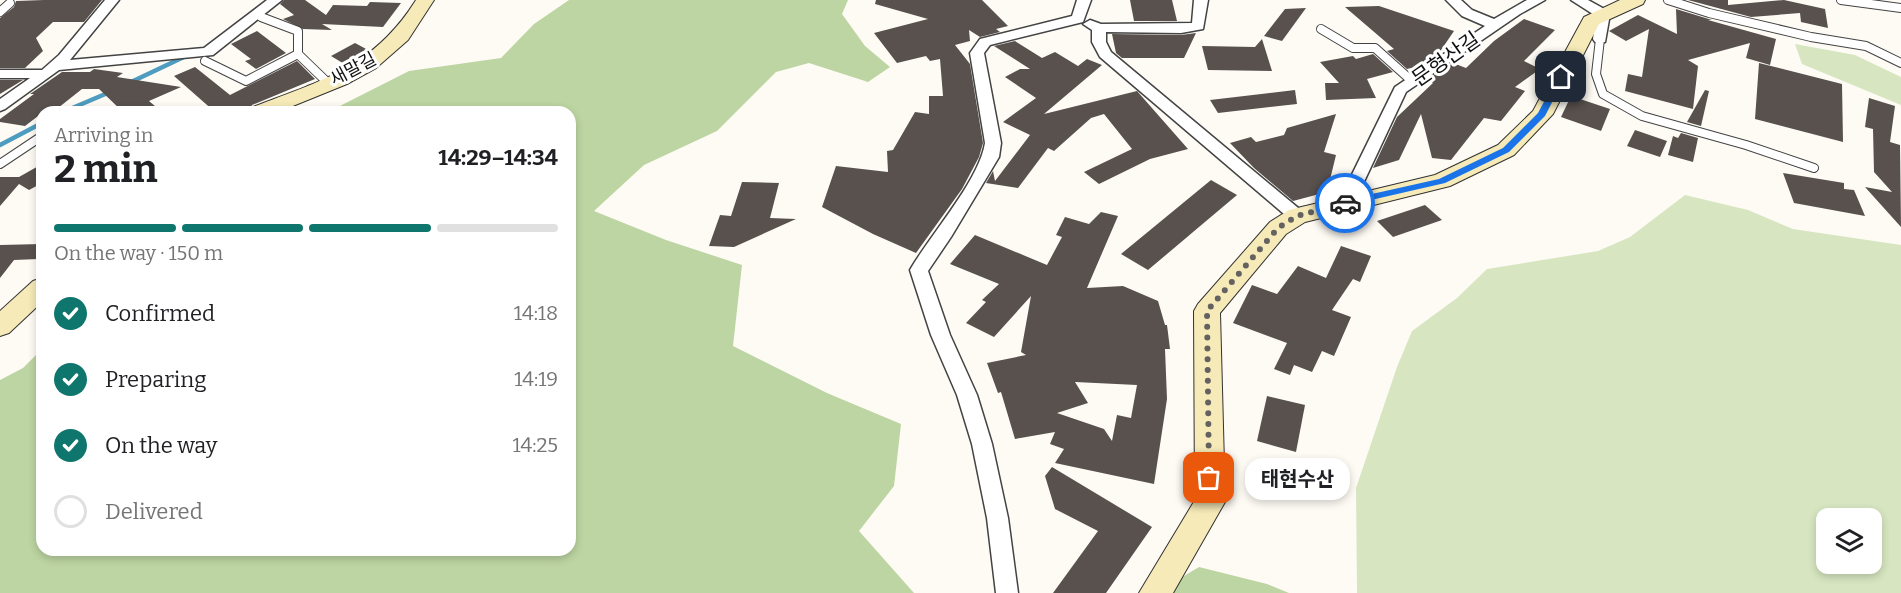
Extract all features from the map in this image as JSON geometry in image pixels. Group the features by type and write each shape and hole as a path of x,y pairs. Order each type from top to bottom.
{"street":[{"path":"0,106 50,70 112,0"},
{"path":"0,75 208,52 275,0"},
{"name":"새말길","path":"275,106 328,83 382,54 409,27 425,0"},
{"path":"1078,19 1084,0"},
{"path":"1007,593 999,523 981,438 966,392 944,345 919,270 945,233 991,158 993,143 977,53 984,42 1078,19 1099,28 1181,29 1198,26 1201,0"},
{"path":"1453,0 1467,13 1495,25"},
{"name":"문형산길","path":"1346,203 1400,90 1515,11 1538,0"},
{"path":"1578,0 1603,14"},
{"path":"1155,593 1210,502 1207,311 1278,228 1297,216 1442,181 1506,150 1542,114 1591,21 1636,0"},
{"path":"1600,39 1603,14"},
{"path":"1099,28 1100,42 1105,54 1297,216"},
{"path":"0,326 36,293"}],"lane":[{"path":"1668,0 1709,13 1811,37 1866,46 1901,63"},
{"path":"1841,0 1901,8"},
{"path":"0,12 10,3"},
{"path":"261,17 298,31 298,54 328,83"},
{"path":"1321,29 1353,48 1375,48 1413,82"},
{"path":"1600,39 1596,74 1603,94 1642,116 1746,145 1814,168"},
{"path":"205,61 246,81 298,54"},
{"path":"0,164 36,140"}],"green space":[{"path":"569,0 848,0 842,14 865,46 890,67 868,82 809,63 776,72 717,131 644,165 594,211 666,240 742,265 733,346 827,393 901,424 894,486 859,531 914,593 0,593 0,380 23,368 36,355 36,556 576,556 576,106 340,106 409,71 501,58 534,24"},
{"path":"1795,44 1855,55 1901,77 1901,105 1802,64"},
{"path":"1685,195 1748,210 1793,229 1901,245 1901,593 1357,593 1356,488 1397,367 1412,331 1457,298 1487,269 1598,251 1630,237"},
{"path":"1199,567 1267,584 1289,593 1167,593 1169,585"}],"building":[{"path":"102,0 84,22 53,22 36,38 43,51 25,68 0,68 0,18 14,7 16,1"},
{"path":"284,0 305,0 326,15 333,5 367,6 370,2 401,3 383,27 322,24 332,30 303,29 283,19 294,15 280,4"},
{"path":"876,0 982,0 1008,26 996,29 1000,32 980,37 969,30 970,41 955,45 970,64 983,143 979,157 962,189 916,253 873,234 822,207 836,166 888,172 887,151 893,150 915,112 929,114 929,96 943,96 940,59 930,61 926,56 897,63 874,33 928,19 875,4"},
{"path":"1130,0 1172,0 1177,21 1134,21"},
{"path":"1688,0 1728,0 1728,5 1784,0 1825,9 1828,28 1801,22 1800,13 1751,17"},
{"path":"1379,6 1454,31 1437,56 1415,71 1411,68 1407,69 1387,51 1394,49 1345,7"},
{"path":"1306,8 1282,41 1264,36 1285,9"},
{"path":"1676,9 1776,39 1770,65 1746,58 1750,43 1688,60 1698,66 1693,109 1625,91 1628,74 1642,77 1649,29 1626,41 1609,31 1638,15 1677,34"},
{"path":"1524,19 1555,30 1524,61 1540,69 1515,87 1525,91 1501,121 1484,118 1451,160 1432,158 1421,114 1399,160 1373,168 1397,117 1433,83 1428,79 1453,63 1466,68 1494,41"},
{"path":"257,31 286,53 256,69 245,61 251,59 231,44"},
{"path":"1196,33 1184,58 1122,58 1116,53 1112,34 1181,35"},
{"path":"1262,39 1272,71 1208,70 1202,46 1255,47"},
{"path":"1015,41 1042,58 1055,52 1078,66 1087,59 1102,65 1044,114 1137,91 1188,149 1150,159 1099,184 1084,172 1132,149 1104,114 1091,118 1054,151 1048,148 1018,188 986,183 993,171 995,181 1030,135 1003,122 1036,98 1005,77 1020,69 1030,69 994,46"},
{"path":"355,43 368,50 346,65 331,56"},
{"path":"1373,54 1393,72 1367,79 1376,98 1326,100 1325,83 1339,83 1320,62 1353,56 1356,59"},
{"path":"297,61 315,79 252,106 208,106 174,76 195,67 230,95"},
{"path":"1759,63 1842,84 1843,142 1755,119"},
{"path":"94,69 123,73 117,77 181,87 149,101 155,106 117,106 99,89 82,89 61,106 36,106 36,118 25,126 0,122 0,119 34,94 30,94 62,72 90,72"},
{"path":"0,80 23,80 0,94"},
{"path":"1295,90 1297,104 1218,113 1210,100"},
{"path":"1705,90 1709,91 1701,126 1687,122"},
{"path":"1571,96 1610,109 1601,131 1561,117"},
{"path":"1869,98 1895,106 1890,142 1900,145 1901,227 1865,187 1892,192 1874,172 1873,129 1865,127"},
{"path":"1336,114 1324,152 1336,155 1327,192 1293,201 1254,168 1230,143 1251,137 1256,142 1284,135 1287,128"},
{"path":"1635,130 1667,141 1660,157 1627,146"},
{"path":"1681,133 1698,138 1693,162 1668,155 1673,136 1678,138"},
{"path":"36,167 36,186 29,190 19,184 0,206 0,177 19,177"},
{"path":"1783,173 1844,183 1844,189 1854,190 1865,216 1794,203"},
{"path":"1211,180 1237,195 1148,270 1121,254"},
{"path":"742,182 779,183 770,218 796,219 734,247 709,246 720,215 731,216"},
{"path":"1425,205 1442,220 1393,237 1377,221"},
{"path":"1101,212 1118,216 1087,288 1123,286 1158,301 1165,325 1167,325 1170,349 1165,349 1167,399 1154,484 1055,463 1064,449 1050,444 1055,432 1015,439 1001,392 998,393 987,363 1026,355 1021,352 1031,296 994,337 966,323 986,302 982,300 999,284 950,264 975,235 1047,265 1062,237 1056,235 1065,217 1089,224","holes":["1075,382 1137,385 1131,418 1117,415 1112,441 1104,429 1057,413 1088,403"]},
{"path":"36,244 36,259 14,260 0,278 0,245"},
{"path":"1341,246 1371,256 1360,282 1353,279 1332,310 1351,317 1334,356 1322,351 1312,372 1294,365 1290,375 1274,369 1287,343 1233,323 1252,285 1277,294 1298,266 1326,278"},
{"path":"1267,396 1305,405 1296,452 1257,441"},
{"path":"1052,467 1152,527 1106,593 1053,593 1098,531 1055,509 1045,476"}],"waterway":[{"path":"129,83 188,55"},
{"path":"77,106 110,92"},
{"path":"0,145 36,126"}],"way so far":[{"path":"1209,478 1207,311 1278,228 1297,216 1345,203"}],"place":[{"name":"태현수산","path":"1209,478"}],"route":[{"path":"1345,203 1442,181 1506,150 1542,114 1561,77"}]}
